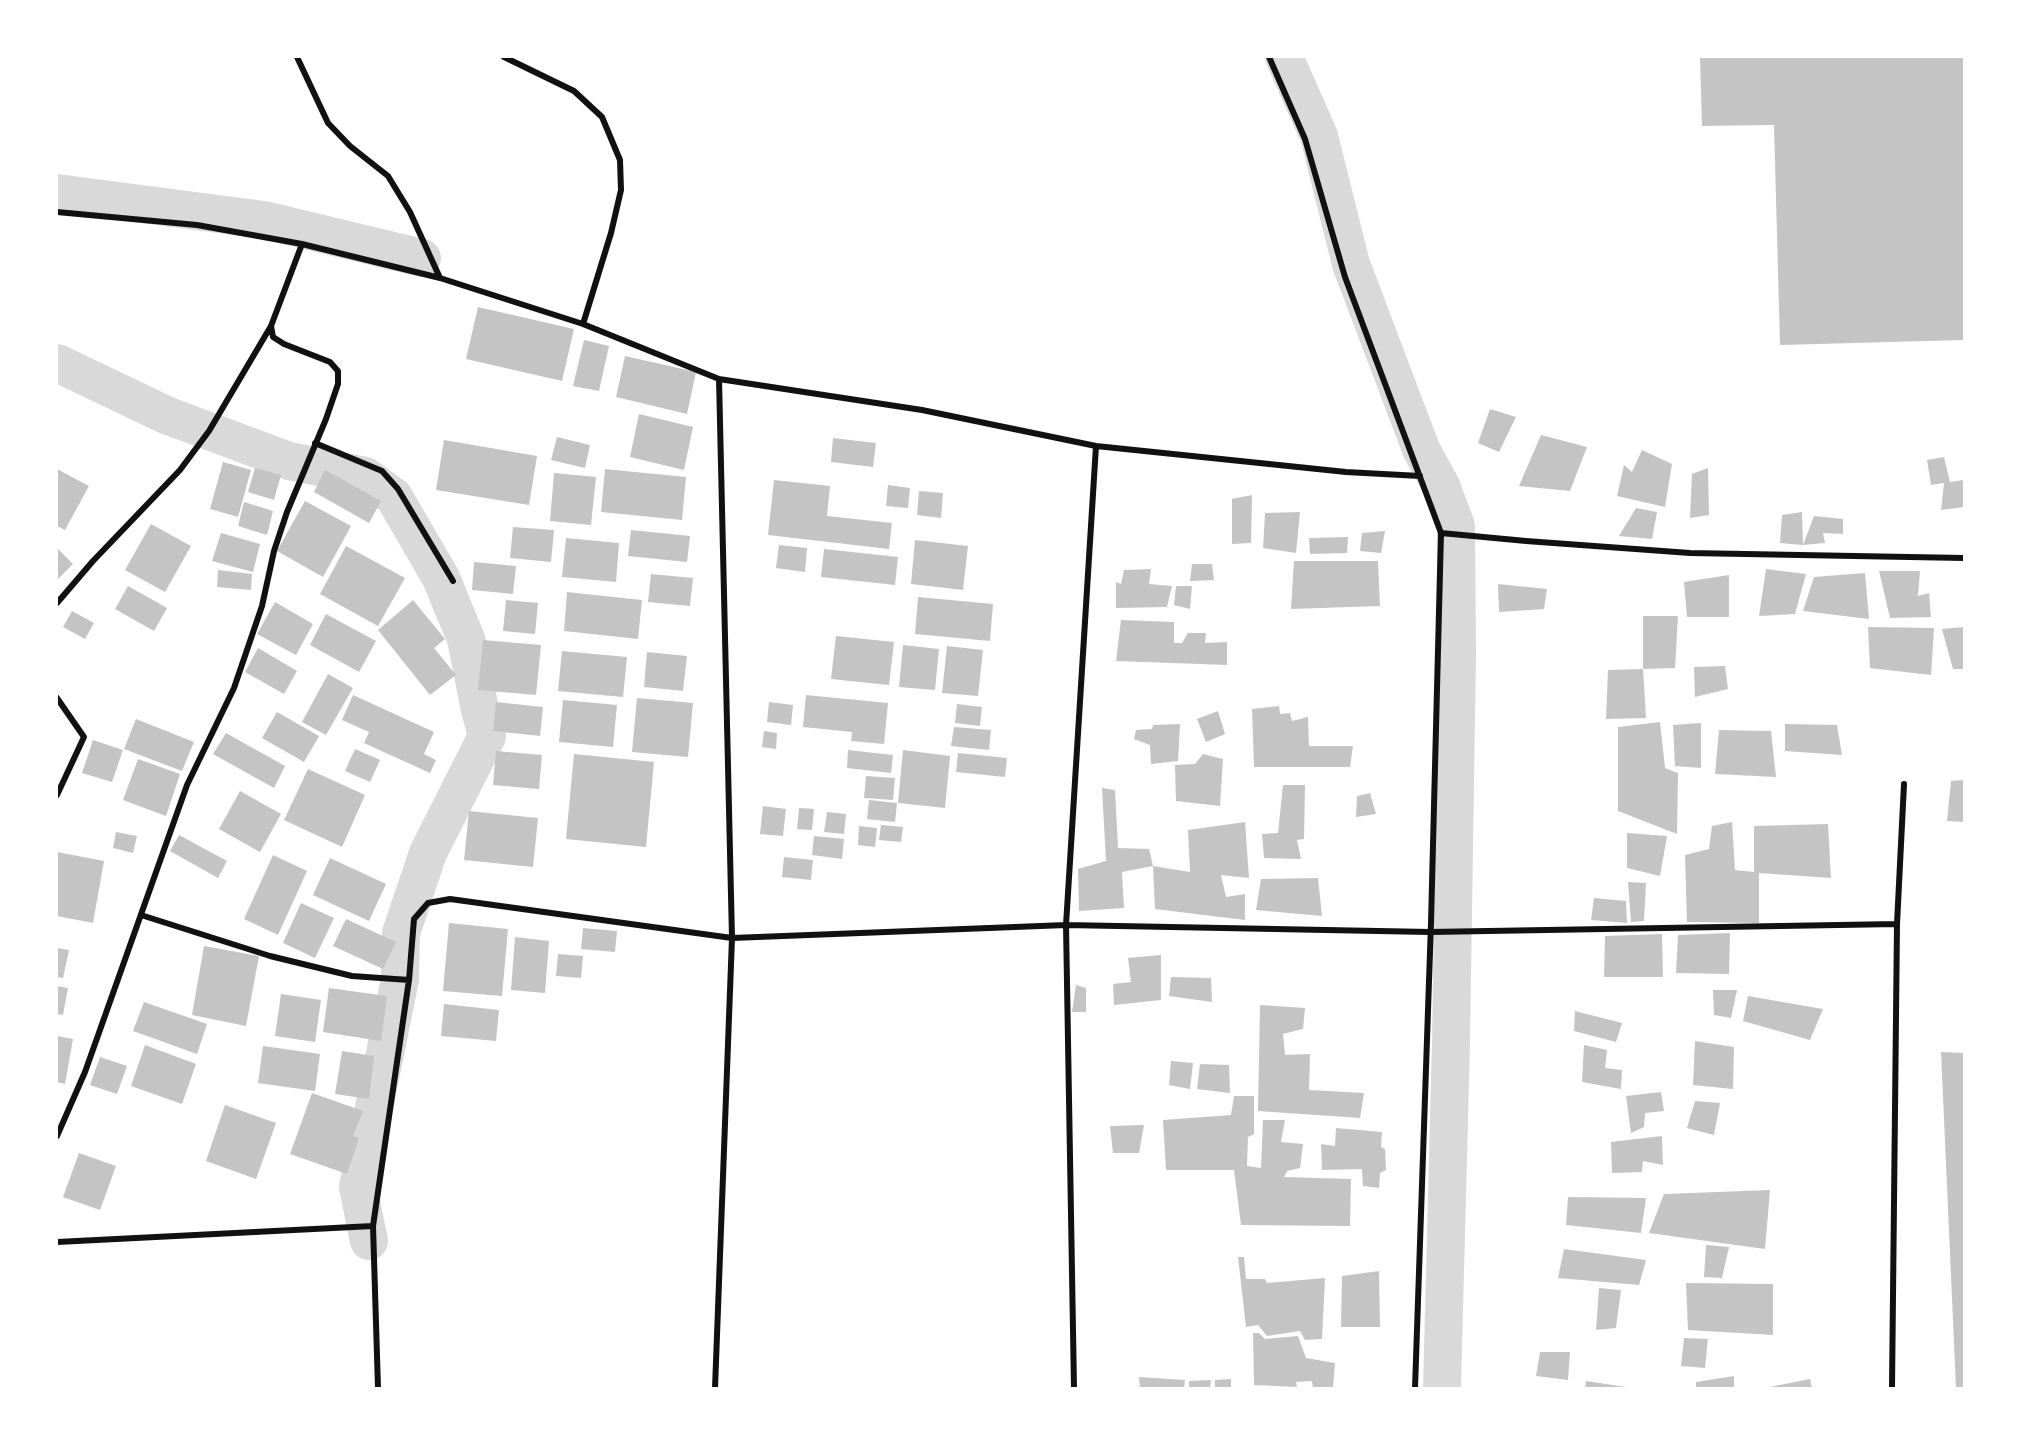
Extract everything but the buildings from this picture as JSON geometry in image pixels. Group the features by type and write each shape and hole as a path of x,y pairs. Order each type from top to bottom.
{"street":[{"path":"297,57 328,123 350,146 388,176 410,212 440,278"},
{"path":"504,57 574,91 602,117 620,160 621,190 611,233 582,324"},
{"path":"1269,57 1305,139 1345,277 1441,533 1415,1388"},
{"path":"57,212 197,225 302,244 440,278 582,324 719,379 922,410 1096,446 1346,472 1420,476"},
{"path":"57,603 93,561 180,471 209,431 271,326 302,244"},
{"path":"57,1136 85,1072 187,785 234,688 262,606 277,541 338,384 338,371 330,362 284,344 273,337 271,326"},
{"path":"716,1388 732,938 719,379"},
{"path":"315,443 382,471 398,489 453,580"},
{"path":"1074,1388 1066,925 1096,446"},
{"path":"1441,533 1690,553 1964,558"},
{"path":"57,698 84,736 57,795"},
{"path":"1892,1388 1897,924 1904,784"},
{"path":"378,1388 373,1226 409,980 414,920 428,903 450,899 732,938 1066,925 1430,932 1897,924"},
{"path":"141,915 293,962 352,976 409,980"},
{"path":"57,1242 373,1226"}],"waterway":[{"path":"1284,57 1319,136 1351,264 1421,449 1441,486 1456,526 1457,653 1451,1043 1442,1388"},
{"path":"57,193 264,220 422,258"},
{"path":"57,363 166,415 289,461 365,476 394,497 441,578 466,639 487,736 428,853 401,933 400,979 358,1187 369,1241"}]}
